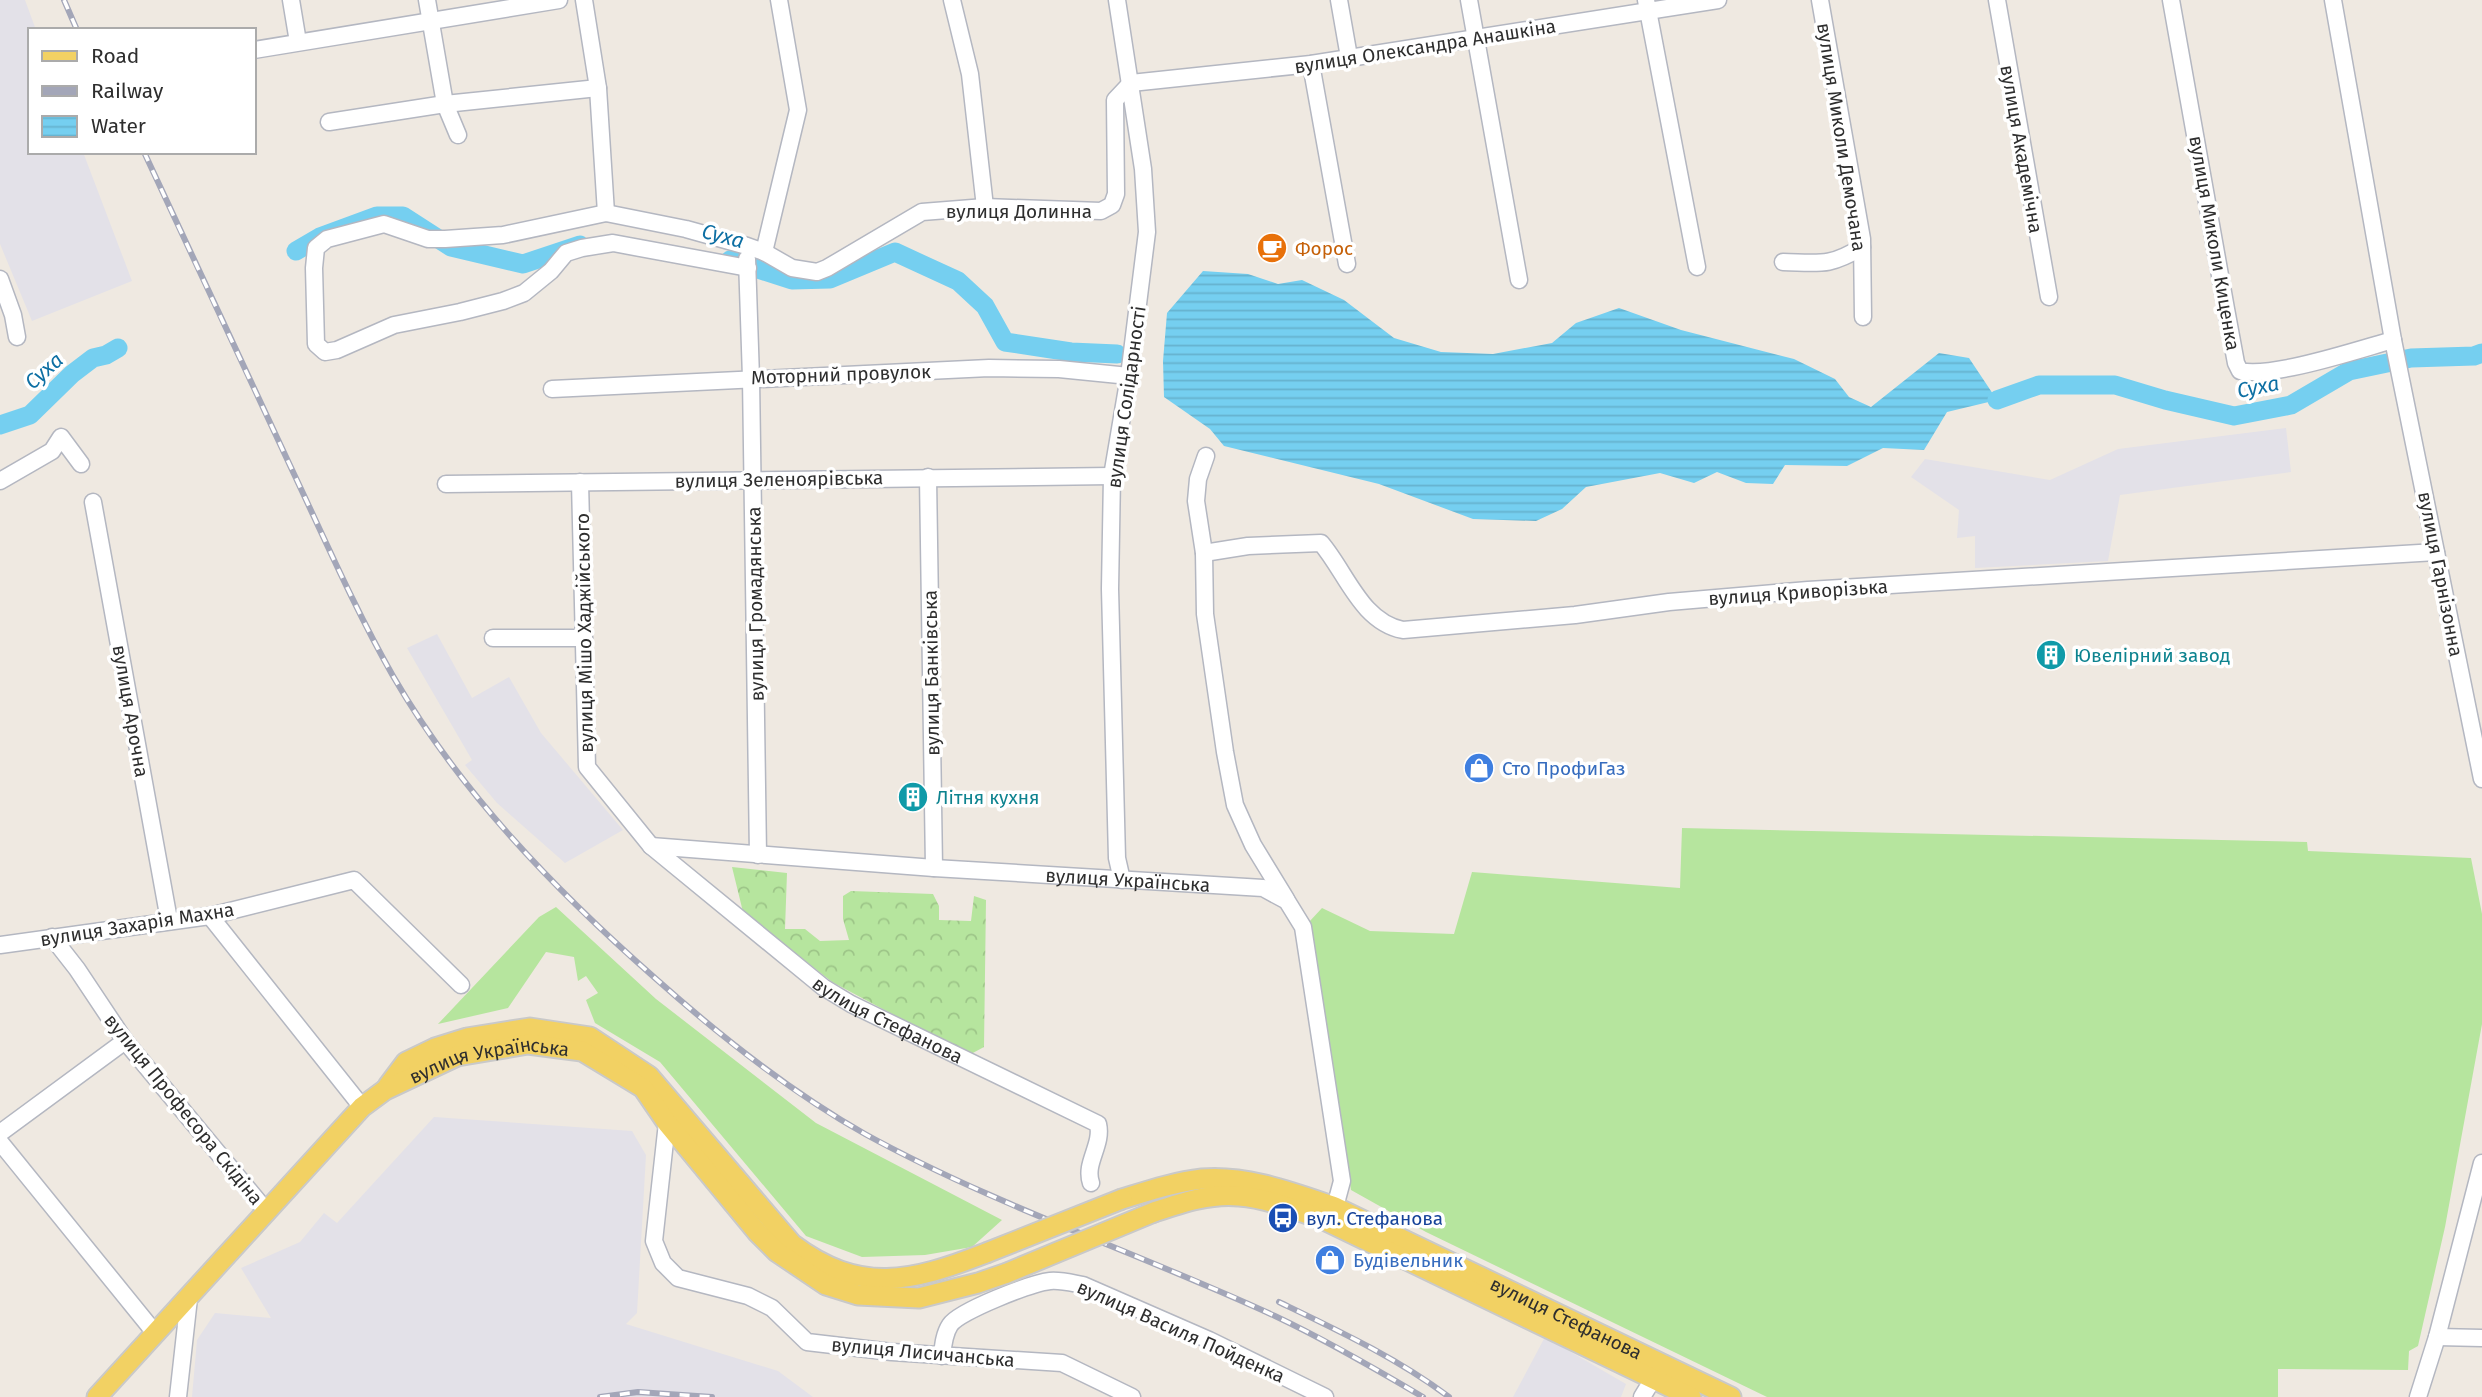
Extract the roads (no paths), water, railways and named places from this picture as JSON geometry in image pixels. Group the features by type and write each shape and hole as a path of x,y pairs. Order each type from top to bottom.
{"main road":[{"name":"вулиця Українська","path":"385,1090 406,1062 435,1048 467,1038 530,1028 590,1037 649,1076 792,1244 816,1261 866,1279 893,1279 948,1267 1122,1199"},
{"name":"вулиця Українська","path":"97,1397 362,1107 385,1090 457,1056 528,1044 582,1051 643,1088 667,1123 776,1252 826,1285 858,1295 919,1298 978,1283 1154,1212"},
{"name":"вулиця Стефанова","path":"1122,1199 1166,1185 1202,1179 1231,1179 1258,1184 1329,1213 1731,1397"},
{"name":"вулиця Стефанова","path":"1154,1212 1210,1197 1238,1196 1329,1213 1691,1397"}],"street":[{"path":"291,0 298,42"},
{"path":"427,0 445,104 458,135"},
{"path":"256,50 559,0"},
{"path":"584,0 598,88 606,213"},
{"path":"764,252 798,110 779,0"},
{"path":"953,0 970,74 985,206"},
{"name":"вулиця Солідарності","path":"1117,0 1143,169 1147,232 1129,376 1112,476 1110,589 1117,858 1122,880"},
{"path":"1339,0 1349,57"},
{"path":"1469,0 1519,280"},
{"name":"вулиця Олександра Анашкіна","path":"1131,83 1311,64 1475,40 1647,6 1718,0"},
{"name":"вулиця Миколи Демочана","path":"1820,0 1862,247 1863,317"},
{"name":"вулиця Академічна","path":"1997,0 2049,297"},
{"name":"вулиця Миколи Киценка","path":"2171,0 2236,363 2241,371 2251,373 2288,368 2393,340"},
{"path":"2333,0 2393,340"},
{"path":"1647,6 1697,267"},
{"path":"1311,64 1347,264"},
{"name":"вулиця Долинна","path":"748,268 613,243 582,248 566,253 551,271 524,293 503,301 394,325 337,350 324,352 316,344 316,248 327,239 384,224 428,239 445,239 503,235 606,213 685,229 764,252 792,268 817,272 922,212 985,206 1101,211 1112,205 1116,194 1115,100 1131,83"},
{"path":"329,122 445,104 598,88"},
{"path":"1783,262 1830,263 1841,260 1862,247"},
{"name":"вулиця Громадянська","path":"746,248 751,378 758,855"},
{"path":"0,279 13,315 17,337"},
{"name":"вулиця Гарнізонна","path":"2393,340 2482,779"},
{"name":"Моторний провулок","path":"552,389 989,368 1059,369 1129,376"},
{"path":"0,481 51,451 61,437 81,464"},
{"path":"1206,456 1198,479 1196,501 1203,553 1205,614 1225,752 1236,805 1253,845 1303,927 1342,1181 1329,1213"},
{"name":"вулиця Зеленоярівська","path":"446,484 1112,476"},
{"name":"вулиця Банківська","path":"928,477 934,868"},
{"name":"вулиця Мішо Хаджійського","path":"580,482 587,767 651,846"},
{"name":"вулиця Арочна","path":"93,502 169,920"},
{"name":"вулиця Криворізька","path":"1203,553 1248,546 1321,543 1364,606 1379,621 1403,630 1575,615 1669,601 1808,590 2436,552"},
{"path":"493,638 584,638"},
{"name":"вулиця Українська","path":"651,846 934,868 1263,888 1287,901"},
{"name":"вулиця Стефанова","path":"651,846 823,987 851,1004 1098,1124 1100,1133 1087,1173 1091,1183"},
{"name":"вулиця Захарія Махна","path":"0,945 210,916 354,880 461,985"},
{"path":"210,916 362,1107"},
{"path":"77,968 75,946 85,932"},
{"name":"вулиця Професора Скідіна","path":"52,937 77,968 125,1041 267,1212"},
{"path":"0,1133 125,1041"},
{"name":"вулиця Лисичанська","path":"667,1123 654,1241 663,1263 678,1278 748,1296 772,1308 807,1342 942,1356 1062,1363 1132,1397"},
{"path":"0,1142 155,1332"},
{"path":"2418,1397 2437,1336 2482,1163"},
{"name":"вулиця Василя Пойденка","path":"942,1356 944,1339 950,1324 963,1313 1038,1284 1063,1281 1083,1285 1209,1340 1325,1397"},
{"path":"178,1397 189,1297"},
{"path":"2437,1336 2482,1338"},
{"path":"1642,1397 1653,1379"}],"water":[{"path":"1203,271 1248,274 1278,284 1302,280 1344,300 1394,338 1441,352 1493,354 1552,343 1576,323 1619,308 1681,330 1794,359 1835,379 1849,397 1871,407 1939,353 1969,358 1997,400 1947,412 1924,450 1883,448 1847,466 1785,465 1773,484 1746,483 1717,472 1694,483 1660,473 1586,487 1562,509 1536,521 1473,519 1379,484 1224,446 1210,429 1164,397 1163,361 1167,313"}],"waterway":[{"name":"Суха","path":"296,251 320,237 377,216 403,216 451,247 523,264 580,245"},
{"name":"Суха","path":"730,260 792,280 830,279 895,252 958,281 985,306 1005,342 1071,352 1117,354"},
{"name":"Суха","path":"0,425 30,415 72,374 93,358 118,348"},
{"name":"Суха","path":"1997,400 2039,385 2115,385 2234,416 2291,405 2349,371 2411,358 2474,356 2482,353"}],"railway":[{"path":"64,0 76,28"},
{"path":"145,154 366,627 393,676 419,719 479,799 581,910 730,1042 809,1100 865,1134 1016,1207 1275,1316 1423,1397"},
{"path":"1279,1302 1388,1357 1449,1397"},
{"path":"600,1397 638,1392 712,1397"}],"place":[{"name":"Форос","path":"1272,248"},
{"name":"Ювелірний завод","path":"2051,655"},
{"name":"Сто ПрофиГаз","path":"1479,768"},
{"name":"Літня кухня","path":"913,797"},
{"name":"вул. Стефанова","path":"1283,1218"},
{"name":"Будівельник","path":"1330,1260"}]}
